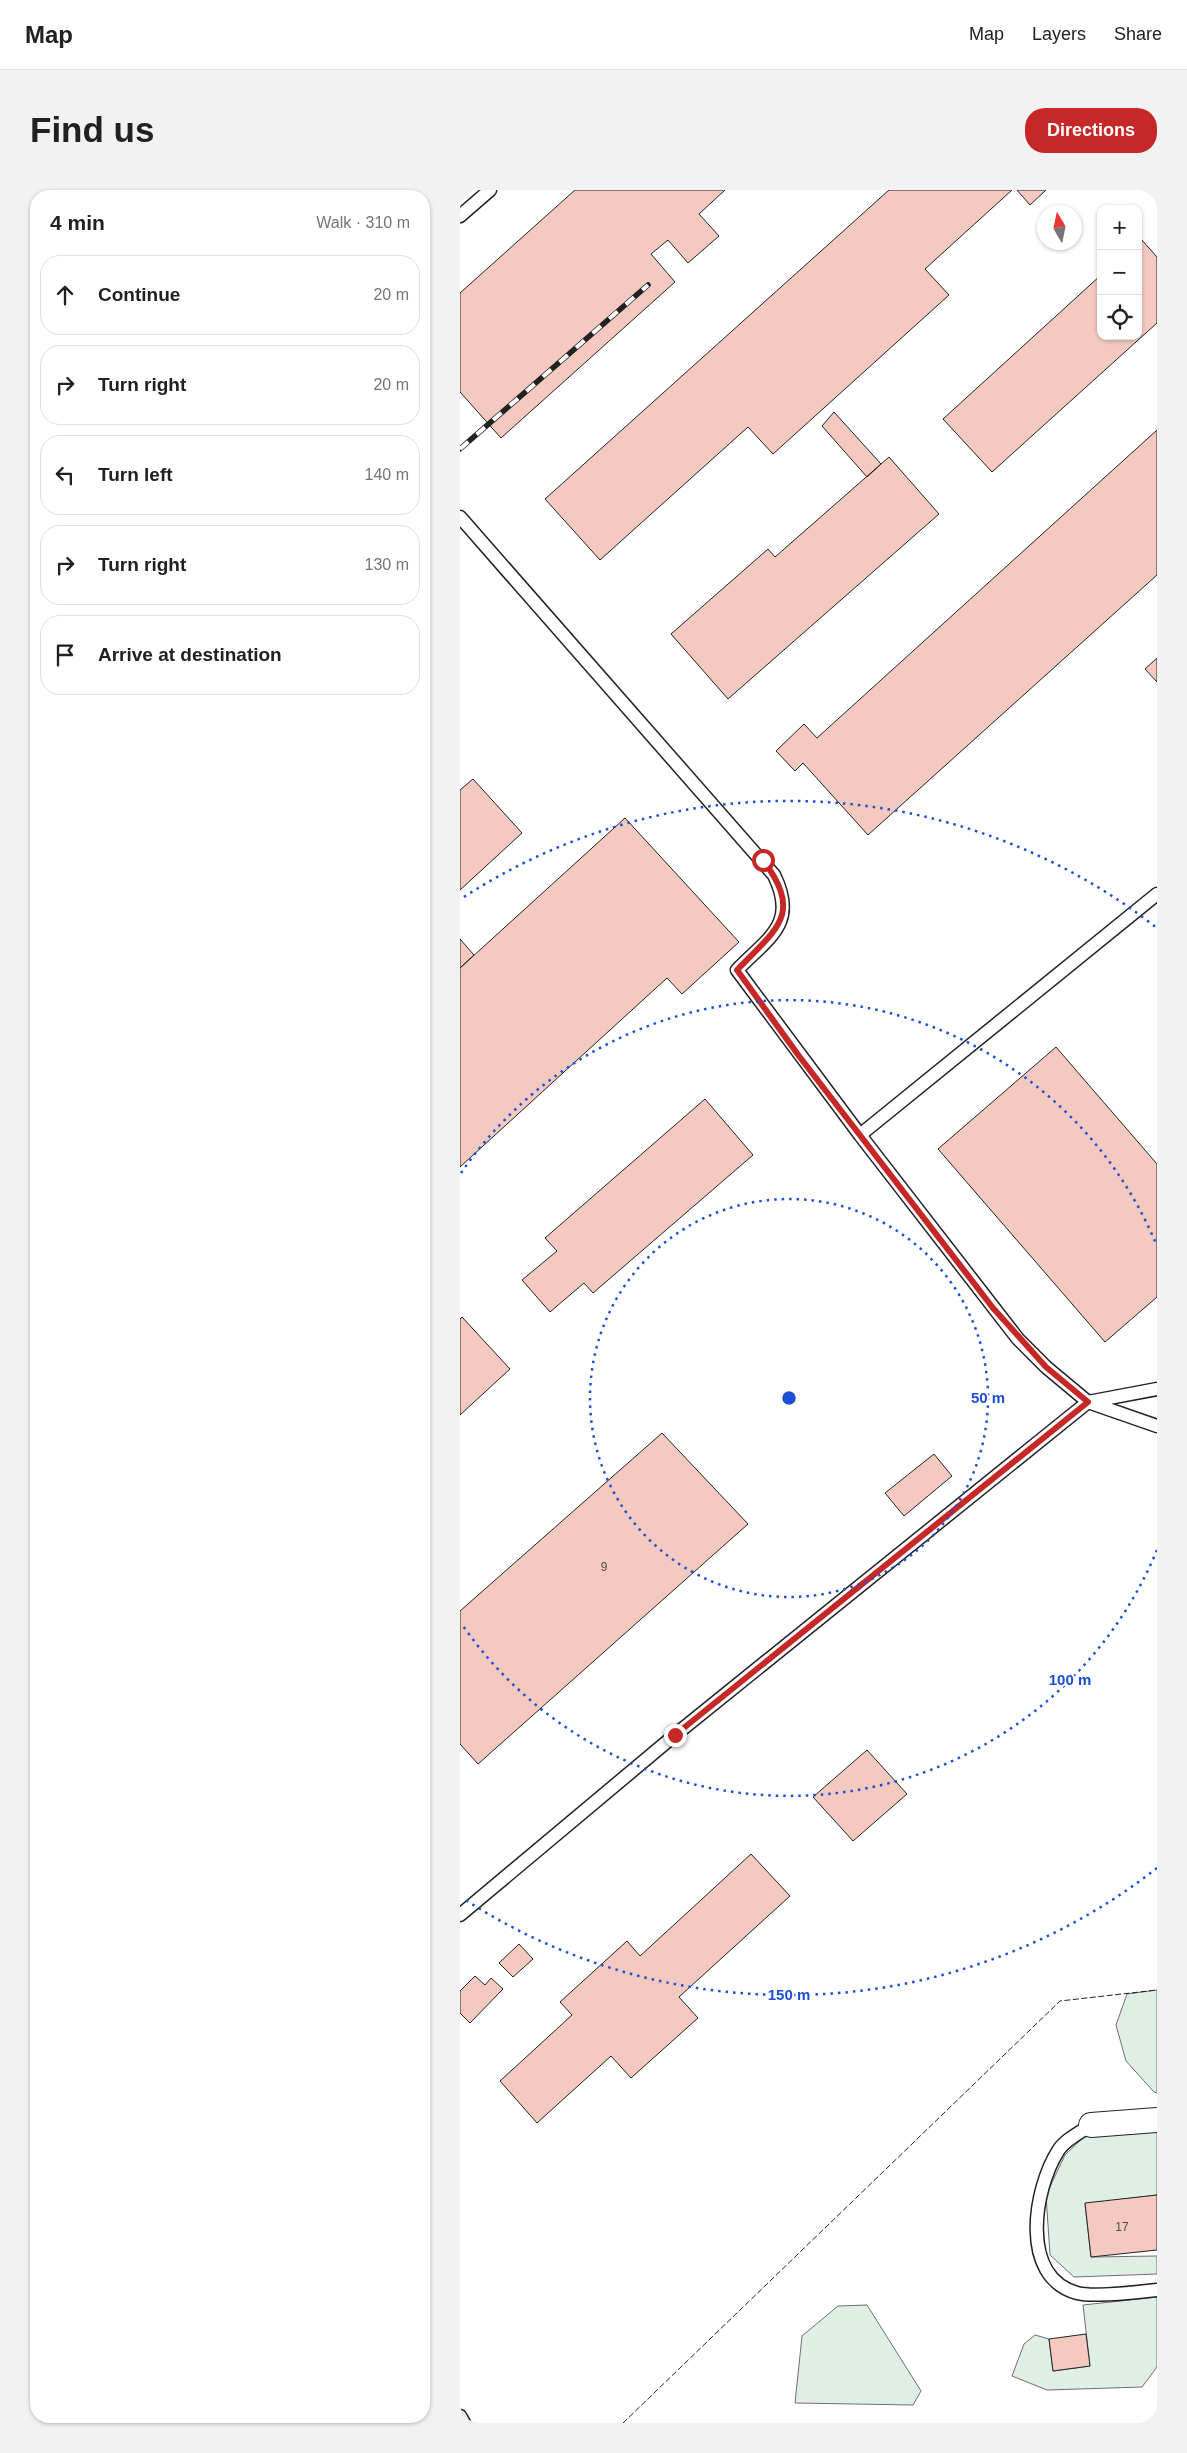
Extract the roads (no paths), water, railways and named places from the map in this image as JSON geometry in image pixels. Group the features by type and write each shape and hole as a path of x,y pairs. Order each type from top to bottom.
{"street":[{"path":"1091,2125 1157,2120"}],"lane":[{"path":"460,216 490,190"},
{"path":"460,517 774,875 782,890 785,906 782,920 737,970 860,1135 1018,1339 1046,1367 1088,1402 1157,1426"},
{"path":"860,1135 1157,894"},
{"path":"460,1915 675,1735 1088,1402 1157,1389"},
{"path":"1091,2125 1059,2149 1042,2182 1035,2213 1038,2249 1052,2280 1077,2293 1157,2290"},
{"path":"460,2416 464,2423"}],"railway":[{"path":"460,449 648,285"}]}
